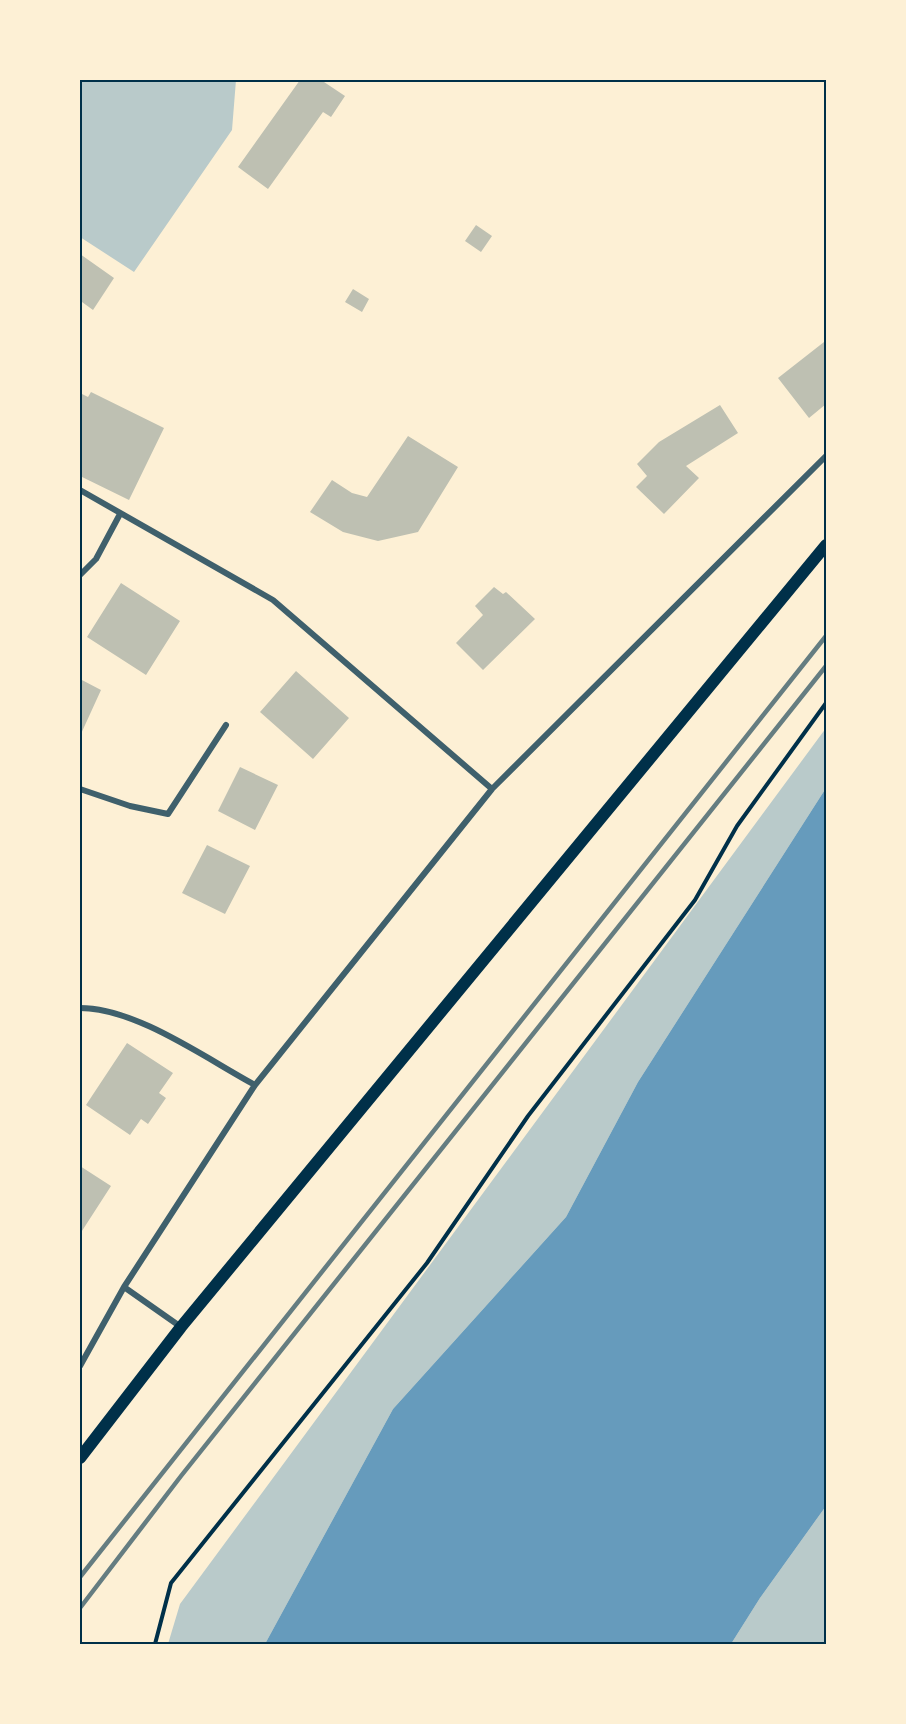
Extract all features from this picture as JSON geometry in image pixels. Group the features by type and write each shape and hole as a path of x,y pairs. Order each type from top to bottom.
{"main road":[{"path":"80,1458 182,1327 826,545"}],"street":[{"path":"80,1366 124,1287 255,1085 492,789 826,456"},
{"path":"80,490 273,600 492,789"},
{"path":"80,574 96,559 120,514"},
{"path":"80,789 130,806 168,814 226,725"},
{"path":"80,1008 99,1008 147,1026 255,1085"},
{"path":"124,1287 182,1327"}],"path":[{"path":"155,1644 171,1583 427,1263 528,1116 695,900 737,826 826,703"}],"shaded area":[{"path":"80,80 236,80 232,130 134,272 80,237"},
{"path":"826,728 826,788 638,1082 566,1217 393,1409 265,1644 168,1644 180,1604"},
{"path":"826,1506 826,1639 823,1644 731,1644 760,1598"}],"water":[{"path":"826,788 826,1506 760,1598 731,1644 265,1644 393,1409 566,1217 638,1082"}],"building":[{"path":"300,80 321,80 345,96 331,117 323,112 268,189 238,167"},
{"path":"476,225 492,236 481,252 465,241"},
{"path":"80,254 114,278 93,310 82,302 80,306"},
{"path":"353,289 369,299 362,312 345,302"},
{"path":"824,342 826,346 826,404 809,418 778,378"},
{"path":"91,392 164,428 129,500 80,476 80,393 88,397"},
{"path":"720,405 738,433 686,466 699,478 664,514 636,487 647,476 637,464 659,442"},
{"path":"408,436 458,467 418,532 378,541 343,532 310,512 332,480 352,493 367,497"},
{"path":"121,583 180,621 146,675 87,637"},
{"path":"494,587 503,594 506,592 535,619 483,670 456,643 483,615 475,606"},
{"path":"296,671 349,718 313,759 260,712"},
{"path":"80,679 101,690 80,736"},
{"path":"240,767 278,785 255,830 218,811"},
{"path":"207,845 250,866 225,914 182,893"},
{"path":"127,1043 173,1073 159,1093 166,1098 148,1124 141,1119 130,1135 86,1105"},
{"path":"80,1166 111,1186 80,1234"}],"railway":[{"path":"80,1577 826,636"},
{"path":"80,1608 181,1476 826,666"}]}
